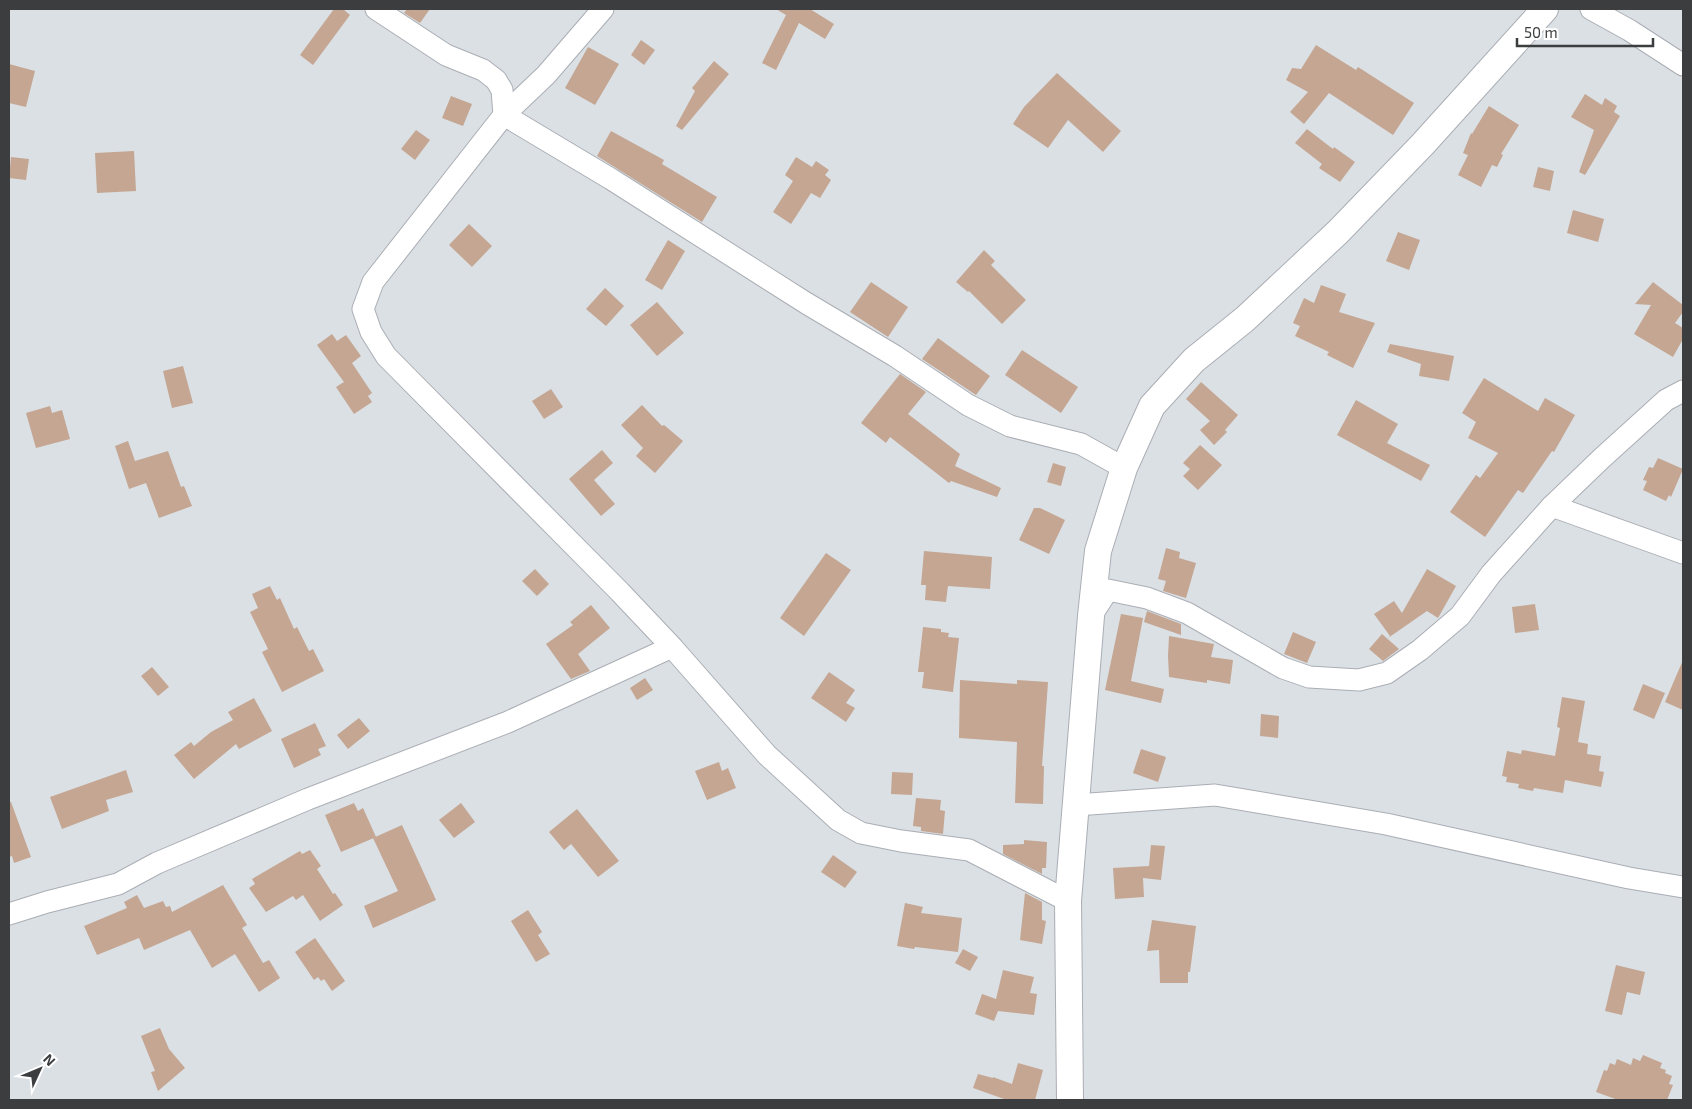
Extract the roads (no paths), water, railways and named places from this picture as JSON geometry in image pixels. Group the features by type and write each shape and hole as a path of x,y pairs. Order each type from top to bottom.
{"street":[{"path":"376,9 446,55 483,70 496,80 502,90 504,115"},
{"path":"603,9 546,75 504,115 373,282 364,310 371,332 386,356 620,592 672,647 768,755 838,820 861,833 901,841 969,850 1068,901"},
{"path":"1070,1100 1068,901 1091,616 1098,551 1124,468 1152,406 1194,360 1244,319 1338,232 1423,144 1545,9"},
{"path":"1591,9 1629,30 1683,65"},
{"path":"504,115 611,179 806,303 894,356 968,405 1010,426 1081,444 1124,468"},
{"path":"1091,616 1108,590 1147,598 1188,613 1283,668 1309,677 1359,680 1386,673 1420,650 1460,616 1491,574 1552,506 1666,400 1683,391"},
{"path":"1552,506 1683,553"},
{"path":"9,914 118,884 157,863 308,799 508,722 672,647"},
{"path":"1076,806 1214,795 1386,824 1629,878 1683,886"}]}
